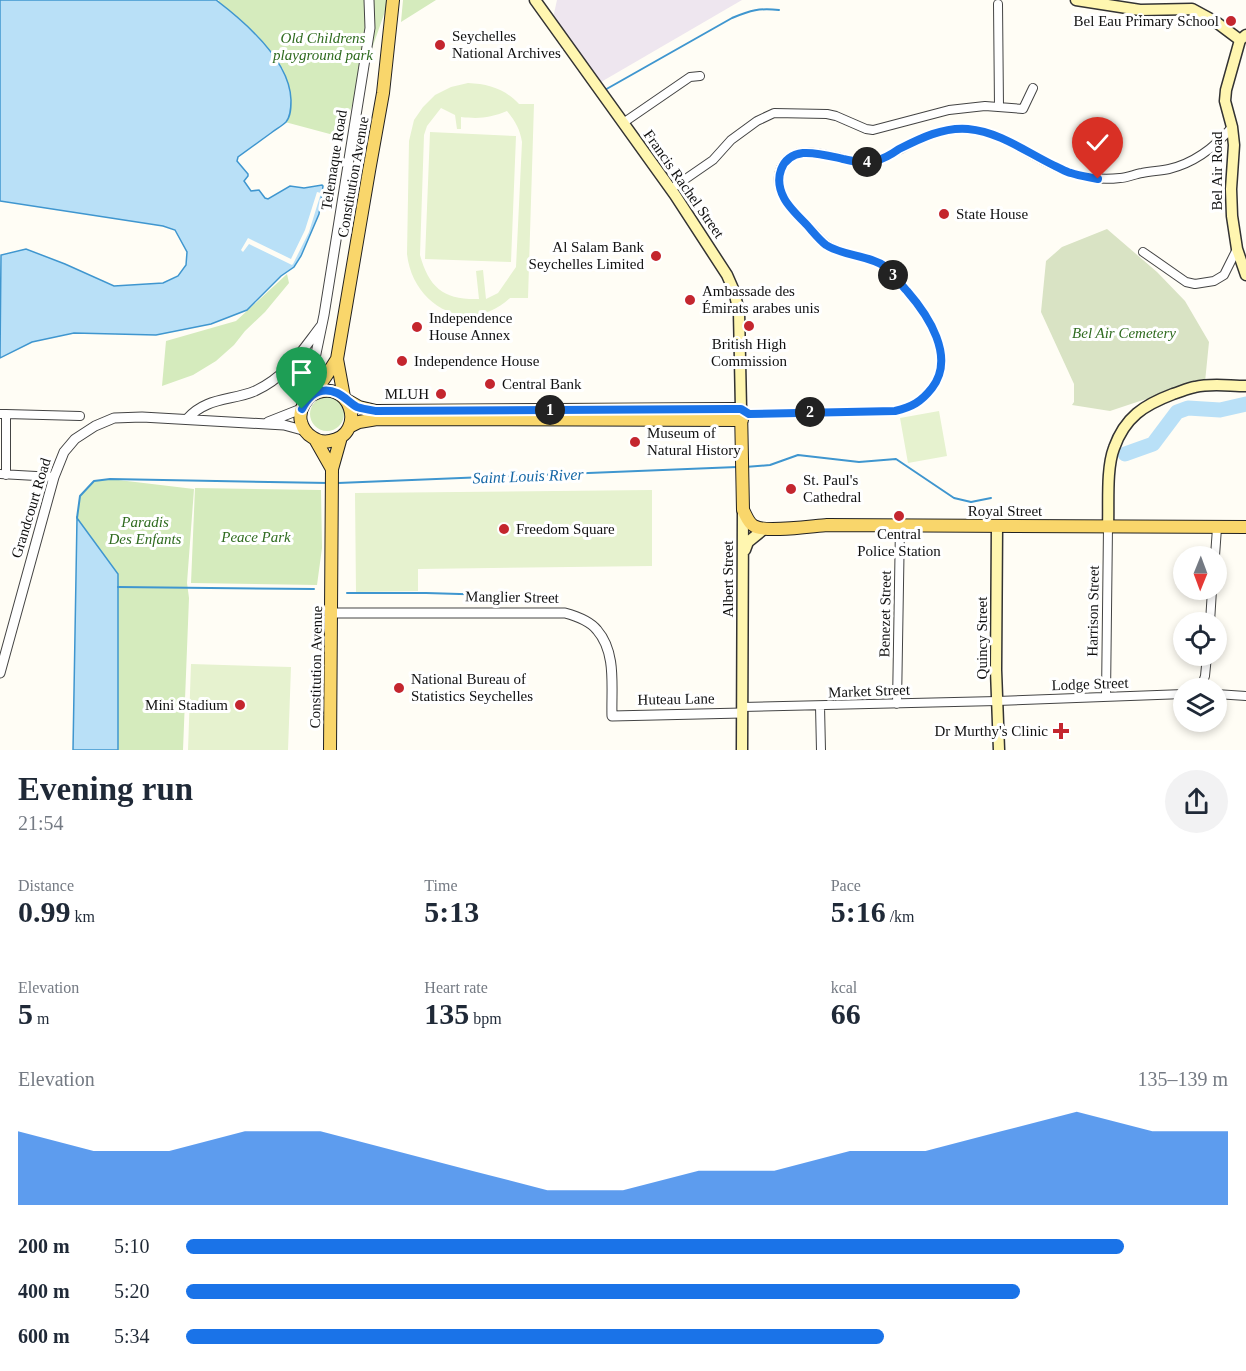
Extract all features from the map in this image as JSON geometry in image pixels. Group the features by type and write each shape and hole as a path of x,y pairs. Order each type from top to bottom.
{"main road":[{"name":"Constitution Avenue","path":"344,398 337,359 383,93 393,0"},
{"name":"Francis Rachel Street","path":"535,0 671,189 722,268 734,291 739,312 744,414"},
{"path":"1076,0 1140,10 1192,9 1243,37"},
{"name":"Bel Air Road","path":"1243,37 1226,90 1225,101 1234,145 1232,216 1237,249 1246,275"},
{"name":"Constitution Avenue","path":"310,396 337,359"},
{"path":"1108,526 1110,465 1113,449 1128,421 1136,413 1160,399 1194,387 1246,386"},
{"path":"332,472 301,420 302,408 310,396 327,390 336,392 359,407 376,411 744,414"},
{"path":"344,398 350,408 352,418 345,432"},
{"path":"310,435 324,441 333,441 358,422 377,419 744,414"},
{"name":"Albert Street","path":"742,750 744,414"},
{"name":"Constitution Avenue","path":"330,750 332,472 345,432"},
{"path":"743,510 753,526 765,529"},
{"name":"Royal Street","path":"765,529 827,525 1246,527"},
{"name":"Quincy Street","path":"997,526 999,750"},
{"path":"744,553 748,542 765,529"}],"street":[{"name":"Telemaque Road","path":"302,408 303,395 313,368 323,324 370,28 369,0"},
{"path":"998,4 999,107"},
{"path":"623,123 690,76 700,76"},
{"path":"671,189 713,159 731,140 757,121 774,113 836,116 857,126 873,130 949,110 986,106 1023,109 1033,88"},
{"path":"744,414 895,411 912,407 926,396 938,381 941,370 939,343 929,320 887,268 870,259 826,245 784,199 778,185 779,173 783,164 790,157 802,153 816,153 863,162 875,161 928,136 950,129 967,129 990,133 1071,173 1098,179 1110,179 1171,168 1189,161 1220,141 1232,127"},
{"path":"1143,252 1186,282 1195,284 1214,281 1224,275 1237,249"},
{"name":"Telemaque Road","path":"187,419 201,407 254,391 283,374 323,324"},
{"path":"263,424 302,408"},
{"path":"54,477 3,474 3,414 80,416"},
{"name":"Grandcourt Road","path":"0,673 54,477 64,452 83,432 105,421 126,417 284,425 310,435"},
{"name":"Benezet Street","path":"897,704 900,525"},
{"name":"Harrison Street","path":"1106,696 1108,526"},
{"path":"1216,546 1217,528"},
{"name":"Manglier Street","path":"332,613 565,612 597,629 608,647 611,664 612,716"},
{"name":"Lodge Street","path":"997,701 1173,694"},
{"path":"1227,695 1246,696"},
{"name":"Market Street","path":"742,710 997,701"},
{"path":"820,706 821,750"},
{"name":"Huteau Lane","path":"612,716 742,710"}],"shaded area":[{"path":"557,0 742,0 601,82 553,18"}],"green space":[{"name":"Old Childrens playground park","path":"219,0 389,0 341,137 285,122 289,117 283,69 258,36 218,2"},
{"path":"403,0 436,0 401,22"},
{"path":"468,83 483,85 502,91 519,104 534,104 528,298 510,298 494,309 477,315 461,315 445,310 431,301 420,289 411,273 407,254 409,141 414,120 435,95 451,87","holes":["441,108 455,115 457,129 461,129 461,117 484,117 507,111 517,125 522,142 516,267 498,293 486,299 483,270 476,271 479,299 456,297 447,294 433,284 420,255 424,135 427,126"]},
{"path":"430,132 516,136 511,262 425,259"},
{"name":"Bel Air Cemetery","path":"1107,229 1157,272 1185,301 1209,342 1205,382 1110,411 1072,405 1074,384 1041,312 1046,261 1062,247"},
{"path":"287,274 289,283 234,345 216,361 193,375 162,386 166,341 236,321"},
{"path":"327,397 339,402 344,414 339,426 327,431 315,426 310,414 315,402"},
{"path":"939,411 947,456 908,463 900,418"},
{"name":"Paradis Des Enfants","path":"110,479 194,489 187,583 189,598 183,750 118,750 118,574 77,518 80,496 94,481"},
{"name":"Peace Park","path":"195,488 321,490 322,548 317,585 191,583"},
{"name":"Freedom Square","path":"652,490 652,566 418,569 418,591 356,592 355,493"},
{"name":"Mini Stadium","path":"191,664 291,667 288,750 188,750"}],"water":[{"path":"0,0 216,0 240,19 264,43 283,71 289,85 291,100 290,114 286,122 238,157 237,161 248,174 244,181 251,191 259,190 268,199 290,186 304,188 323,186 319,214 294,267 281,276 247,310 211,324 156,335 74,333 32,342 0,358 1,255 26,249 114,286 163,283 178,276 186,265 187,252 175,230 163,226 0,201"},
{"path":"77,518 118,574 118,750 73,750"}],"pier":[{"path":"317,192 321,193 309,232 292,265 249,244 243,252 241,250 248,238 291,259 305,230"}],"waterway":[{"path":"603,91 732,18 755,10 779,10"},
{"name":"Saint Louis River","path":"1125,454 1153,444 1177,412 1188,408 1220,410 1246,404"},
{"name":"Saint Louis River","path":"745,467 770,465 798,455 859,462 896,459 954,498 971,502 991,498"},
{"name":"Saint Louis River","path":"338,483 737,467"},
{"name":"Saint Louis River","path":"77,518 80,496 94,481 110,479 329,483"},
{"path":"118,587 314,589"},
{"path":"347,593 558,597"}],"place":[{"name":"Bel Eau Primary School","path":"1231,21"},
{"name":"Seychelles National Archives","path":"440,45"},
{"name":"State House","path":"944,214"},
{"name":"Al Salam Bank Seychelles Limited","path":"656,256"},
{"name":"Ambassade des Émirats arabes unis","path":"690,300"},
{"name":"British High Commission","path":"749,326"},
{"name":"Independence House Annex","path":"417,327"},
{"name":"Independence House","path":"402,361"},
{"name":"Central Bank","path":"490,384"},
{"name":"MLUH","path":"441,394"},
{"name":"Museum of Natural History","path":"635,442"},
{"name":"St. Paul's Cathedral","path":"791,489"},
{"name":"Central Police Station","path":"899,516"},
{"name":"Freedom Square","path":"504,529"},
{"name":"National Bureau of Statistics Seychelles","path":"399,688"},
{"name":"Mini Stadium","path":"240,705"},
{"name":"Dr Murthy's Clinic","path":"1061,731"}],"route":[{"path":"302,409 310,396 327,390 336,392 359,407 376,411 741,409 749,414 895,411 912,407 926,396 938,381 941,370 939,343 929,320 887,268 870,259 826,245 802,220 784,199 778,185 779,173 783,164 790,157 802,153 816,153 863,162 875,161 946,129 967,129 990,133 1071,173 1098,179"}]}
